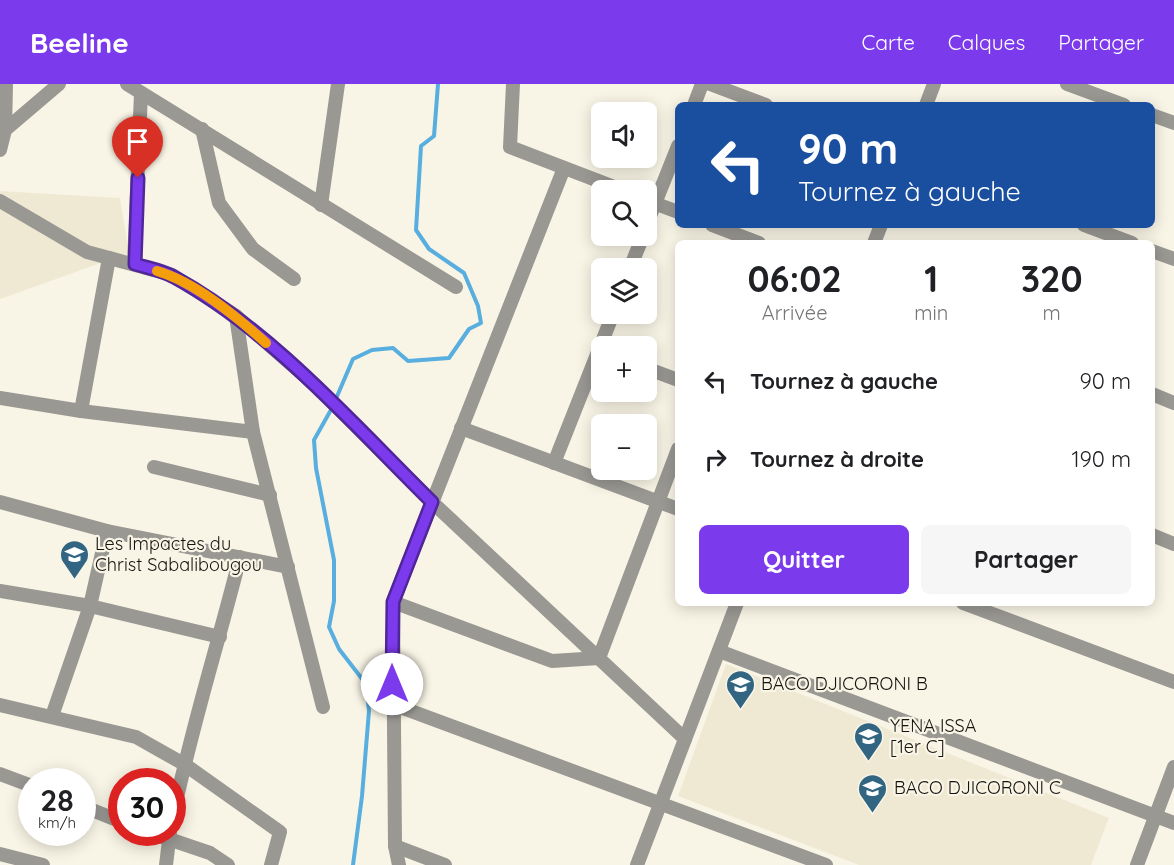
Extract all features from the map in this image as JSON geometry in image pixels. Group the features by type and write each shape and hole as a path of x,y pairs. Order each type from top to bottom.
{"street":[{"path":"0,150 5,130 6,84"},
{"path":"5,130 59,84"},
{"path":"127,84 456,287"},
{"path":"321,205 338,84"},
{"path":"513,84 510,147 596,180"},
{"path":"695,102 702,84"},
{"path":"710,84 758,102"},
{"path":"927,102 934,84"},
{"path":"1067,84 1116,102"},
{"path":"135,264 141,93"},
{"path":"1155,116 1174,123"},
{"path":"202,129 219,203 253,249 294,279"},
{"path":"657,190 675,152"},
{"path":"399,865 395,846 392,704 393,602 564,168"},
{"path":"0,201 87,252 172,275 236,316 316,386 432,502 685,739"},
{"path":"657,204 675,211"},
{"path":"720,228 750,240"},
{"path":"1092,228 1124,240"},
{"path":"1155,252 1174,259"},
{"path":"81,411 109,258"},
{"path":"236,316 253,432 323,706"},
{"path":"554,463 591,373"},
{"path":"657,373 675,379"},
{"path":"1155,395 1174,403"},
{"path":"0,398 81,411 253,432"},
{"path":"461,428 675,508"},
{"path":"599,658 675,457"},
{"path":"154,467 270,495"},
{"path":"0,502 107,531 288,567"},
{"path":"52,716 90,606 107,531"},
{"path":"1155,536 1174,543"},
{"path":"183,768 240,557"},
{"path":"0,591 90,606 219,637"},
{"path":"393,602 552,661 599,658"},
{"path":"637,865 736,606"},
{"path":"971,606 1174,682"},
{"path":"719,651 1174,823"},
{"path":"392,704 661,804 804,861 826,865"},
{"path":"0,705 136,737 184,764 280,832 271,865"},
{"path":"1137,865 1174,767"},
{"path":"0,774 18,781"},
{"path":"186,843 210,853 228,865"},
{"path":"166,865 168,846"},
{"path":"395,846 445,865"},
{"path":"0,854 43,865"}],"shaded area":[{"path":"0,191 120,198 129,253 0,299"},
{"path":"726,664 1109,818 1091,865 859,865 678,796"}],"waterway":[{"path":"335,401 353,359 372,350 393,348 408,361 449,358 469,329 481,323 478,306 464,273 429,249 416,230 421,146 434,136 438,84"},
{"path":"332,408 314,440 316,468 334,560 334,601 329,627 339,649 366,684 369,711 362,796 353,865"}],"slow traffic":[{"path":"157,271 172,275 236,316 266,343"}],"place":[{"name":"Les Impactes du Christ Sabalibougou","path":"74,580"},
{"name":"BACO DJICORONI B","path":"740,710"},
{"name":"YENA ISSA [1er C]","path":"869,762"},
{"name":"BACO DJICORONI C","path":"873,814"}],"route":[{"path":"138,178 135,264 172,275 236,316 316,386 432,502 393,602 392,684"}]}
